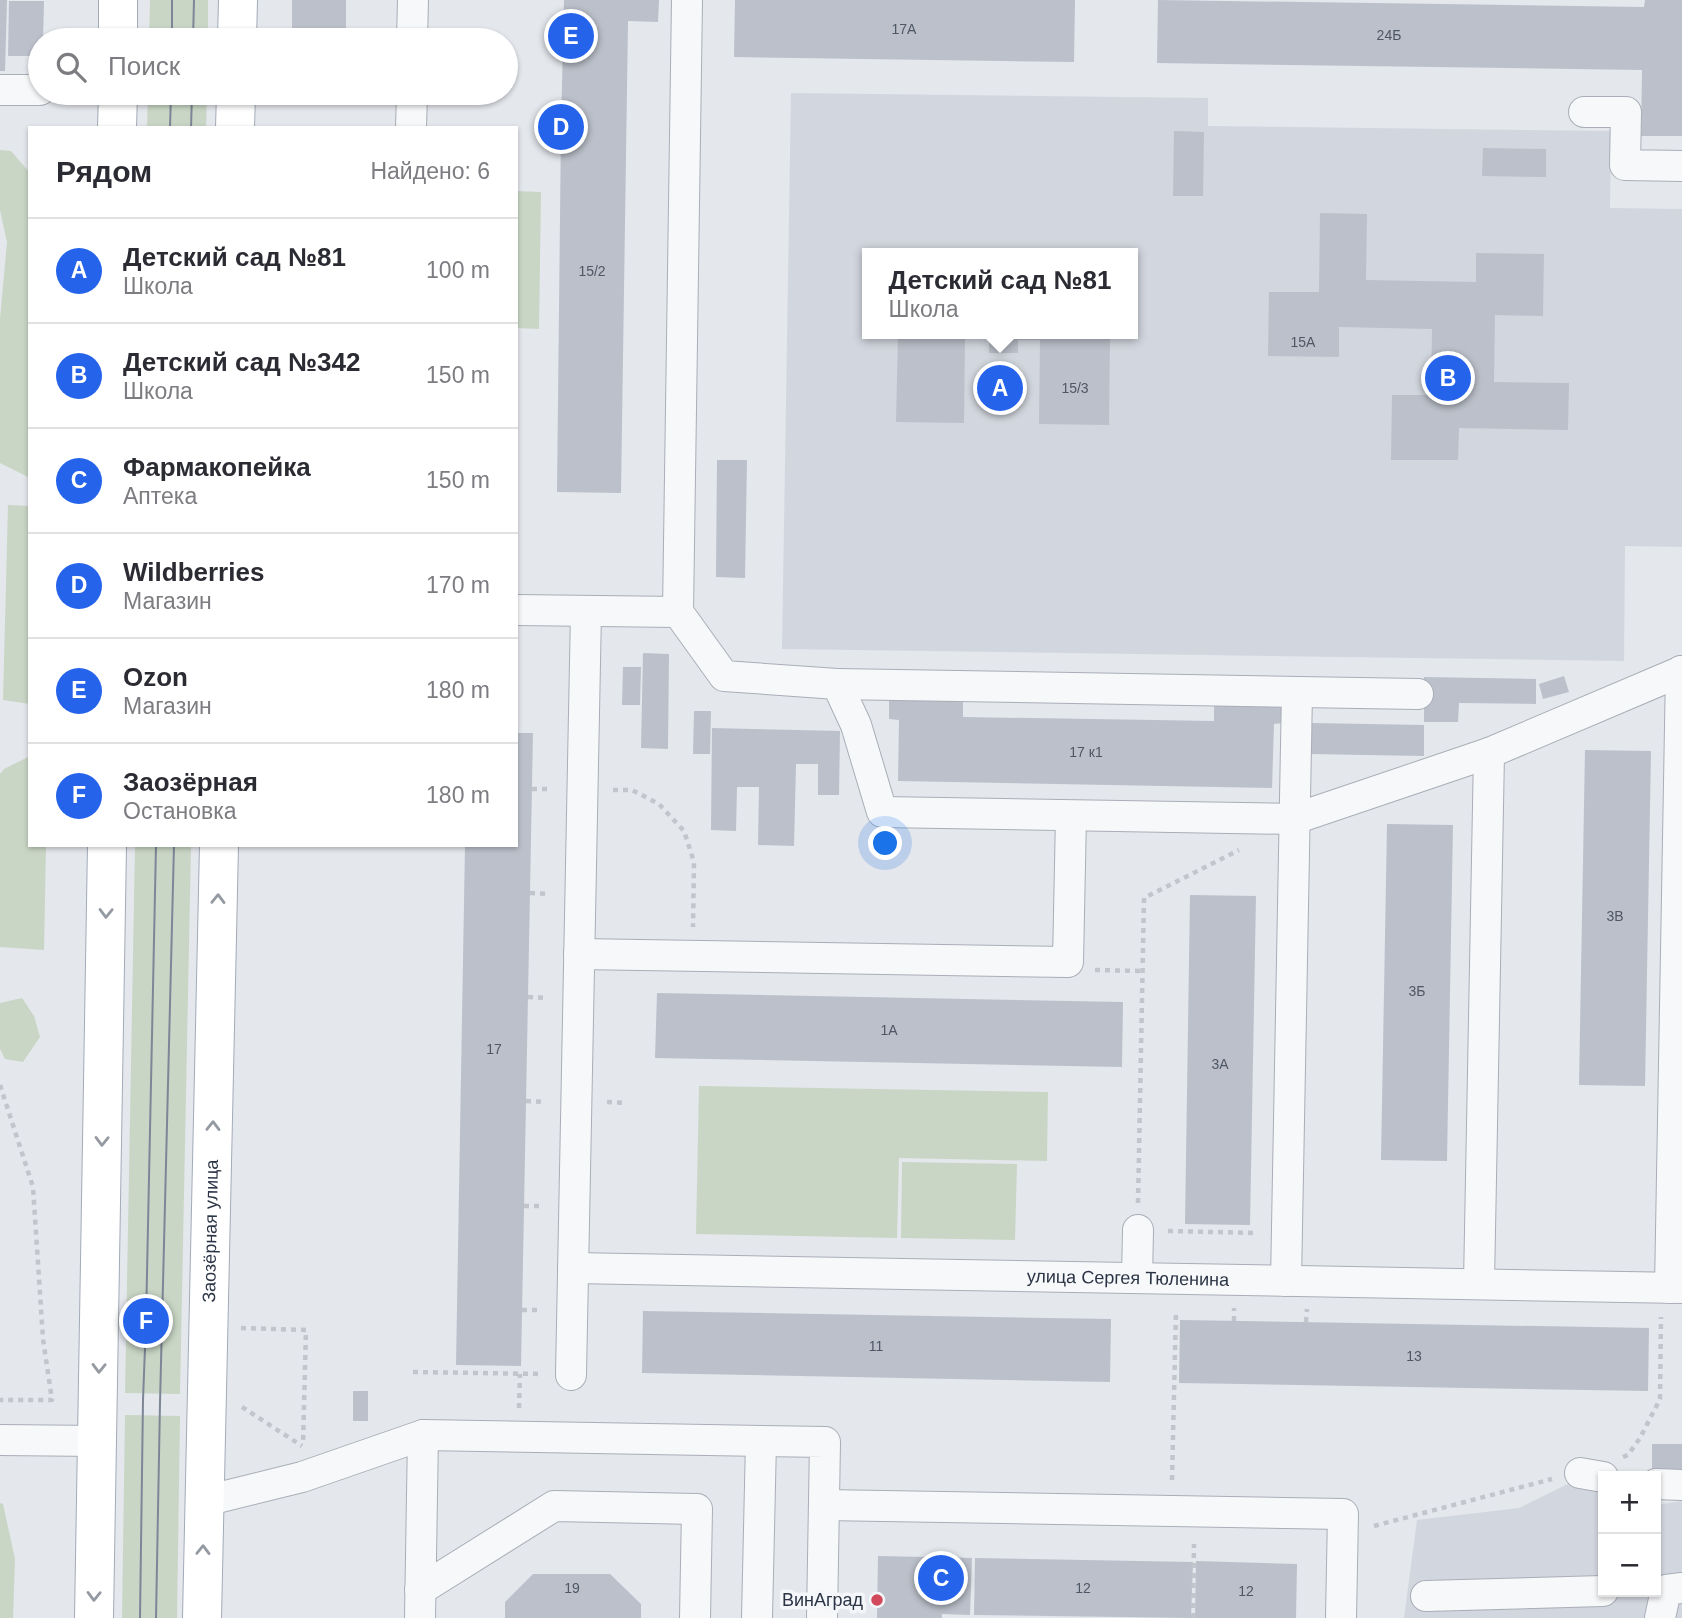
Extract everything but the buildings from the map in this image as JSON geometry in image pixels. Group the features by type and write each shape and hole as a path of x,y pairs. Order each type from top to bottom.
{"main road":[{"path":"118,0 118,28"},
{"path":"237,28 238,0"},
{"path":"117,126 118,105"},
{"path":"235,126 236,105"},
{"path":"94,1618 107,847"},
{"name":"Заозёрная улица","path":"202,1618 219,847"}],"street":[{"path":"412,28 413,0"},
{"path":"687,0 678,612 724,676 837,684 1418,694"},
{"path":"0,90 28,90"},
{"path":"411,126 412,105"},
{"path":"1584,112 1626,112 1625,165 1682,166"},
{"path":"518,610 678,612"},
{"path":"571,1375 586,611"},
{"path":"837,684 856,725 882,812 1294,819 1489,753 1681,671 1671,1288"},
{"path":"1286,1281 1297,692"},
{"path":"1479,1284 1489,753"},
{"path":"579,954 1068,962 1071,816"},
{"path":"1137,1278 1138,1230"},
{"name":"улица Сергея Тюленина","path":"573,1268 1671,1288"},
{"path":"205,1502 302,1477 424,1435 825,1442 822,1618"},
{"path":"420,1604 424,1435"},
{"path":"0,1440 98,1441"},
{"path":"757,1618 761,1441"},
{"path":"1661,1484 1682,1485"},
{"path":"824,1505 1343,1514 1341,1618"},
{"path":"420,1604 554,1506 697,1509 695,1618"},
{"path":"1426,1595 1598,1591"}],"path":[{"path":"632,790 659,804 684,831 694,862 693,956"},
{"path":"1244,848 1144,898 1138,1230 1262,1233"},
{"path":"1093,970 1143,971"},
{"path":"0,1085 33,1187 43,1339 52,1400 0,1400"},
{"path":"1342,1534 1512,1489 1592,1475 1628,1455 1660,1399 1671,1288"},
{"path":"1172,1511 1176,1298"},
{"path":"237,1328 306,1329 302,1477"},
{"path":"413,1372 571,1375"},
{"path":"520,1374 520,1388"},
{"path":"236,1402 303,1446"},
{"path":"1193,1618 1195,1545"}],"shaded area":[{"path":"791,93 1208,98 1208,126 1611,131 1610,208 1682,209 1682,547 1625,546 1624,661 782,649"},
{"path":"1574,1481 1598,1493 1598,1597 1661,1597 1661,1504 1682,1501 1682,1618 1404,1618 1417,1520 1519,1508"}],"green space":[{"path":"150,0 208,0 208,28 149,28"},
{"path":"148,105 207,105 206,126 147,126"},
{"path":"0,150 11,151 28,171 28,477 0,463 0,319 7,242 0,210"},
{"path":"518,191 541,192 539,329 518,328"},
{"path":"8,505 28,506 28,704 3,700"},
{"path":"28,757 28,847 46,847 44,950 0,947 0,774 4,769"},
{"path":"135,847 191,847 180,1394 125,1393"},
{"path":"22,998 34,1016 40,1037 23,1062 5,1059 0,1049 0,1003"},
{"path":"699,1086 1048,1092 1047,1161 899,1158 897,1238 696,1234"},
{"path":"902,1162 1017,1164 1015,1240 901,1238"},
{"path":"125,1415 180,1416 177,1618 122,1618"},
{"path":"0,1503 3,1504 15,1559 13,1618 0,1618"}],"tram line":[{"path":"172,0 172,28"},
{"path":"193,28 194,0"},
{"path":"170,126 171,105"},
{"path":"191,126 192,105"},
{"path":"140,1618 156,847"},
{"path":"156,1618 174,847"}],"place":[{"name":"Ozon","path":"571,36"},
{"name":"Wildberries","path":"561,127"},
{"name":"Детский сад №342","path":"1448,378"},
{"name":"Детский сад №81","path":"1000,388"},
{"name":"Заозёрная","path":"146,1321"},
{"name":"Фармакопейка","path":"941,1578"},
{"name":"ВинАград","path":"877,1600"}]}
